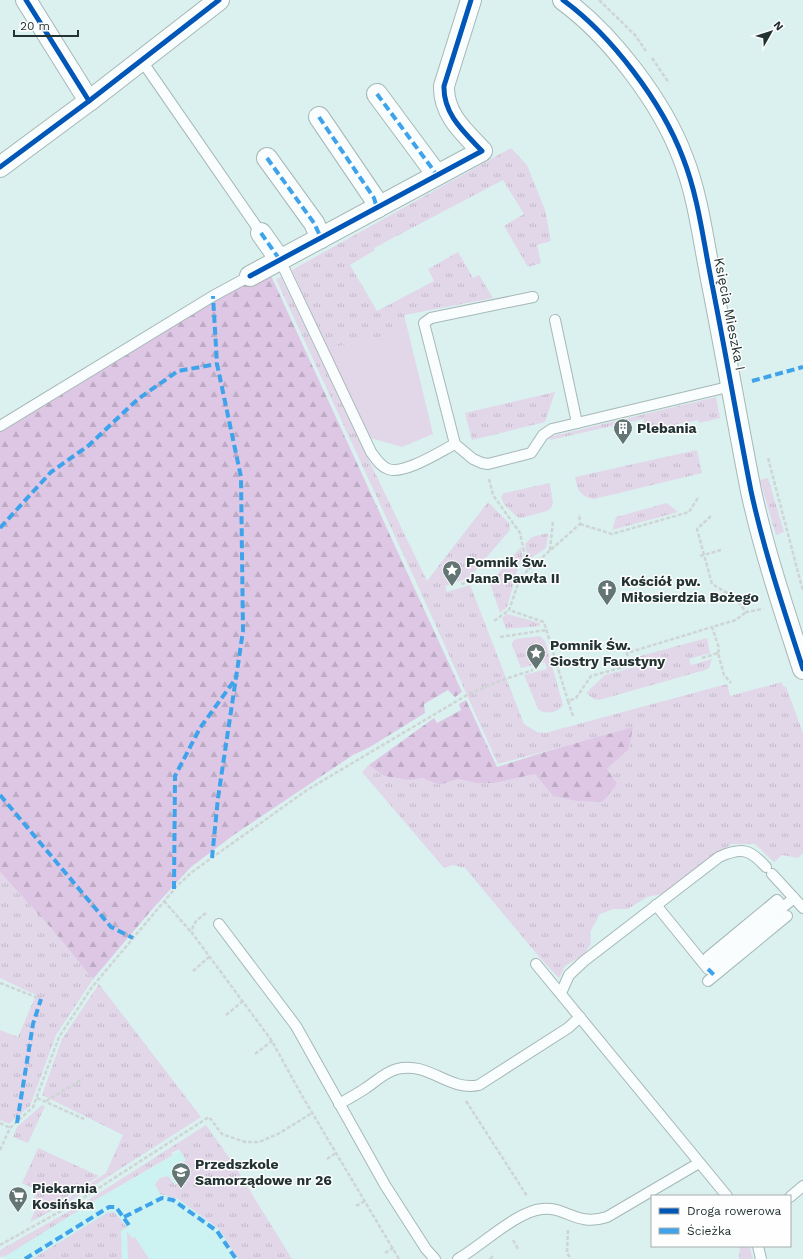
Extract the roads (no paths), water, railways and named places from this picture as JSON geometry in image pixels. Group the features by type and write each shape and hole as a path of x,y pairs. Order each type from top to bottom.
{"street":[{"path":"26,0 90,101"},
{"path":"0,167 90,101 219,0"},
{"path":"250,276 482,151 459,128 446,105 444,95 444,86 471,0"},
{"name":"Księcia Mieszka I","path":"563,0 588,20 620,55 647,93 665,122 683,158 699,214 754,504 776,584 803,669"},
{"path":"377,94 437,175"},
{"path":"319,117 374,198 377,208"},
{"path":"267,158 314,222 321,238"},
{"path":"261,233 280,260"}],"lane":[{"path":"142,61 261,233"},
{"path":"280,260 376,460 382,466 390,470 400,470 455,444"},
{"path":"0,426 213,296 250,276"},
{"path":"533,297 431,318 424,323 455,444 473,459 485,464 527,455 536,448 546,431 732,386"},
{"path":"555,320 577,423"},
{"path":"561,994 569,975 584,961 719,857 734,851 745,852 756,856 803,908"},
{"path":"708,980 785,912 794,898"},
{"path":"708,957 777,900 785,912"},
{"path":"656,906 708,969 785,912"},
{"path":"219,924 296,1026 384,1185 422,1243 435,1259"},
{"path":"536,964 726,1195"},
{"path":"339,1104 382,1076 395,1069 407,1067 422,1069 463,1086 479,1085 568,1028 580,1017"},
{"path":"458,1259 507,1226 537,1210 554,1210 582,1220 599,1220 640,1199 699,1163"},
{"path":"791,1196 803,1186"},
{"path":"758,1247 761,1259"}],"place":[{"name":"Plebania","path":"623,445"},
{"name":"Pomnik Św. Jana Pawła II","path":"452,587"},
{"name":"Kościół pw. Miłosierdzia Bożego","path":"607,606"},
{"name":"Pomnik Św. Siostry Faustyny","path":"536,670"},
{"name":"Przedszkole Samorządowe nr 26","path":"181,1189"},
{"name":"Piekarnia Kosińska","path":"18,1213"}]}
